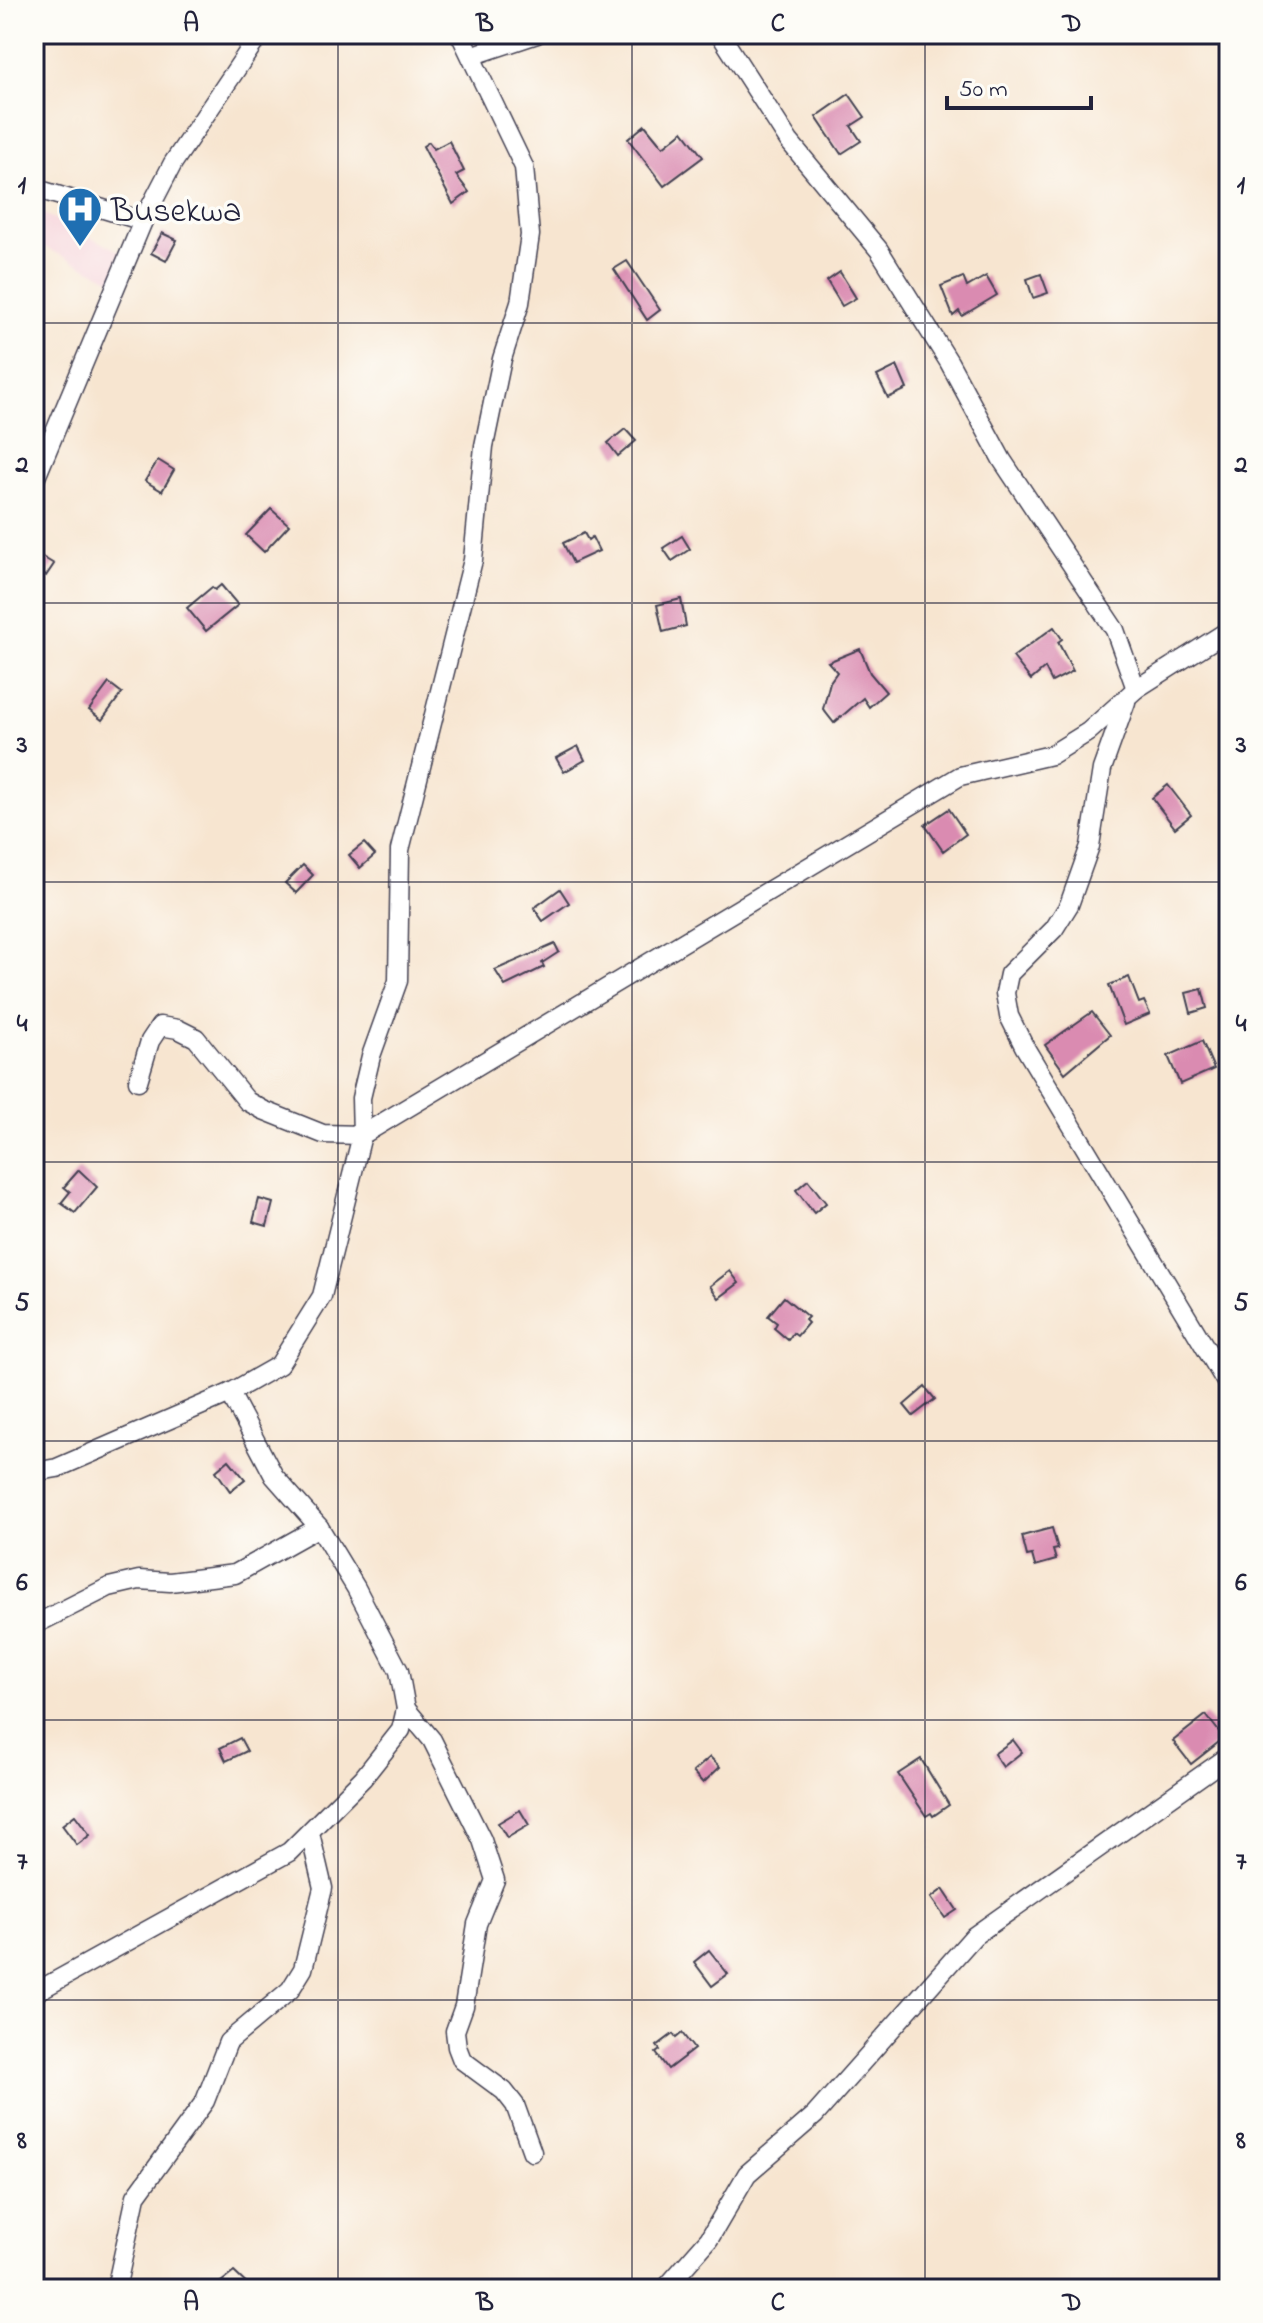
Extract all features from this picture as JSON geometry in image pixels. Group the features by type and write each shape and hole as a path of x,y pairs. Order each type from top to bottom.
{"street":[{"path":"34,482 143,221 173,163 260,34"},
{"path":"34,1472 57,1468 230,1393 279,1365 322,1296 362,1135 364,1084 398,981 396,899 400,850 473,560 484,446 502,359 520,303 530,235 524,167 460,34"},
{"path":"471,56 537,34"},
{"path":"720,34 789,141 879,250 949,362 1002,460 1115,630 1131,694 1102,769 1090,846 1069,905 1054,929 1009,974 1005,993 1009,1016 1024,1046 1229,1387"},
{"path":"34,188 143,221"},
{"path":"138,1081 150,1041 160,1026 166,1026 196,1038 247,1101 323,1134 362,1135 960,776 1051,755 1088,732 1131,694 1229,630"},
{"path":"34,1993 289,1852 389,1748 401,1730 406,1709 399,1671 356,1588 319,1527 274,1476 230,1393"},
{"path":"34,1625 109,1587 139,1580 170,1582 235,1574 319,1527"},
{"path":"406,1709 432,1740 482,1840 495,1880 477,1924 464,2006 455,2031 457,2047 462,2060 504,2091 515,2105 532,2152"},
{"path":"665,2289 709,2239 747,2174 815,2115 974,1936 1229,1756"},
{"path":"116,2289 136,2196 205,2101 228,2042 290,1990 303,1969 323,1888 310,1833"}],"shaded area":[{"name":"Busekwa","path":"34,209 127,255 114,281 34,242"}],"building":[{"path":"849,94 865,117 851,126 861,141 841,154 816,117"},
{"path":"645,125 663,147 683,131 703,157 664,186 628,139"},
{"path":"449,141 464,171 456,175 469,192 453,204 423,146 429,142 434,149"},
{"path":"162,233 177,240 166,261 151,253"},
{"path":"627,261 660,310 647,320 614,269"},
{"path":"840,272 856,298 842,306 827,281"},
{"path":"1041,274 1048,293 1033,298 1027,279"},
{"path":"986,276 997,295 962,316 959,311 953,316 941,286 963,277 967,287"},
{"path":"897,366 907,389 888,398 877,376"},
{"path":"625,429 636,441 618,456 608,443"},
{"path":"158,460 174,470 162,491 145,481"},
{"path":"271,509 289,525 264,552 246,535"},
{"path":"584,533 588,540 592,537 599,551 573,563 563,543"},
{"path":"682,536 690,549 672,561 663,548"},
{"path":"34,552 54,564 46,576 34,569"},
{"path":"221,585 238,605 206,631 187,608 212,587 215,590"},
{"path":"681,599 686,626 663,632 657,605"},
{"path":"1054,627 1062,639 1058,642 1073,671 1052,682 1045,668 1031,680 1013,657"},
{"path":"860,649 870,673 886,692 869,707 863,698 834,723 823,709 830,682 837,672 828,662"},
{"path":"109,683 122,693 102,720 89,710"},
{"path":"578,746 585,760 564,772 556,758"},
{"path":"1168,785 1191,815 1175,828 1152,798"},
{"path":"949,809 966,834 943,851 925,825"},
{"path":"364,843 375,855 360,868 349,855"},
{"path":"303,865 313,875 296,893 285,883"},
{"path":"560,889 569,903 543,921 534,908"},
{"path":"555,944 559,952 542,963 544,967 505,986 495,970"},
{"path":"1129,977 1139,1003 1144,1001 1150,1014 1124,1025 1109,985"},
{"path":"1202,989 1207,1008 1191,1013 1186,993"},
{"path":"1092,1012 1110,1035 1065,1073 1045,1045"},
{"path":"1202,1041 1214,1069 1180,1084 1168,1056"},
{"path":"79,1170 97,1187 75,1213 61,1203 70,1192 64,1187"},
{"path":"808,1180 826,1203 814,1213 796,1190"},
{"path":"259,1199 273,1203 267,1226 253,1222"},
{"path":"730,1271 739,1283 719,1298 710,1286"},
{"path":"784,1297 808,1317 805,1320 808,1323 797,1336 793,1333 788,1340 774,1328 777,1323 768,1316"},
{"path":"925,1387 935,1399 913,1416 904,1405"},
{"path":"229,1460 245,1479 230,1491 216,1471"},
{"path":"1052,1528 1058,1549 1053,1550 1056,1560 1035,1566 1032,1555 1027,1556 1022,1536"},
{"path":"1206,1715 1224,1738 1191,1764 1173,1741"},
{"path":"240,1738 247,1751 226,1761 220,1748"},
{"path":"1013,1740 1022,1752 1003,1767 994,1754"},
{"path":"710,1757 720,1767 703,1783 693,1772"},
{"path":"921,1759 949,1805 933,1816 931,1813 926,1816 898,1774"},
{"path":"520,1810 529,1825 507,1838 498,1823"},
{"path":"75,1815 90,1835 77,1845 62,1825"},
{"path":"943,1889 957,1910 945,1918 931,1898"},
{"path":"709,1950 728,1974 712,1986 694,1962"},
{"path":"682,2033 694,2049 668,2069 656,2053 660,2050 657,2046 673,2034 676,2038"},
{"path":"234,2272 252,2289 232,2289 221,2282"}],"place":[{"name":"Busekwa","path":"80,248"}]}
